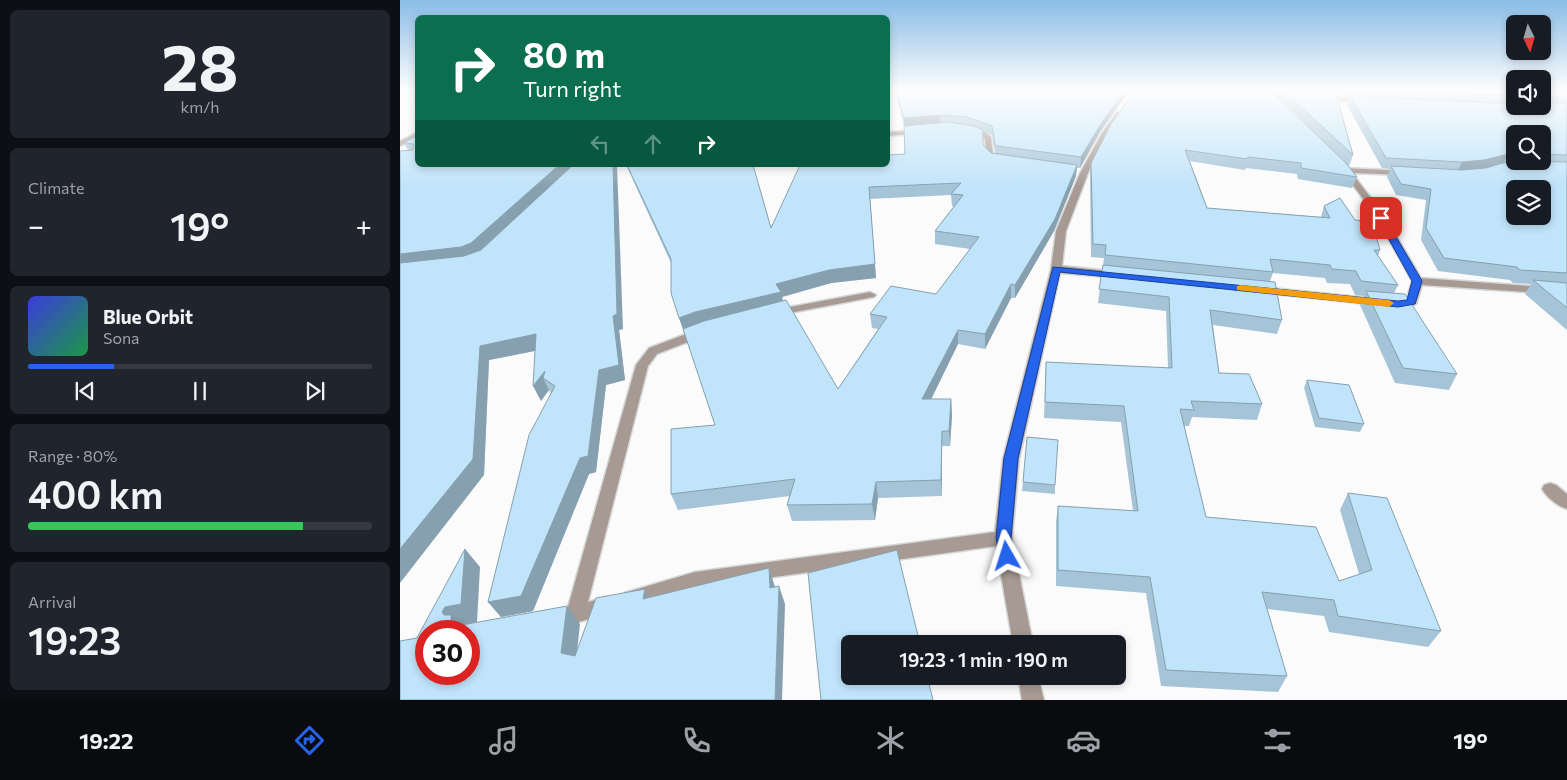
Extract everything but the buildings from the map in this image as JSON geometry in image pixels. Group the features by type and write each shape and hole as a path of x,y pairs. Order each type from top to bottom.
{"street":[{"path":"1021,635 1004,538 1011,458 1056,269 1061,230 1079,172 1111,123"},
{"path":"958,130 983,133 989,138 989,156 994,160 1012,162"},
{"path":"890,134 927,131"},
{"path":"400,144 415,136"},
{"path":"1252,289 1398,304 1412,302 1417,281 1381,218 1342,166 1411,174"},
{"path":"1056,269 1134,277"},
{"path":"1417,281 1559,291"},
{"path":"762,316 799,307 870,295"},
{"path":"574,616 642,365 653,351 670,343 712,329"},
{"path":"1550,489 1567,503"},
{"path":"536,622 574,616 695,580 1004,538"},
{"path":"1030,685 1033,700"}],"slow traffic":[{"path":"1241,288 1389,303"}],"route":[{"path":"1007,556 1004,538 1011,458 1056,269 1398,304 1412,302 1417,281 1381,218"}]}
